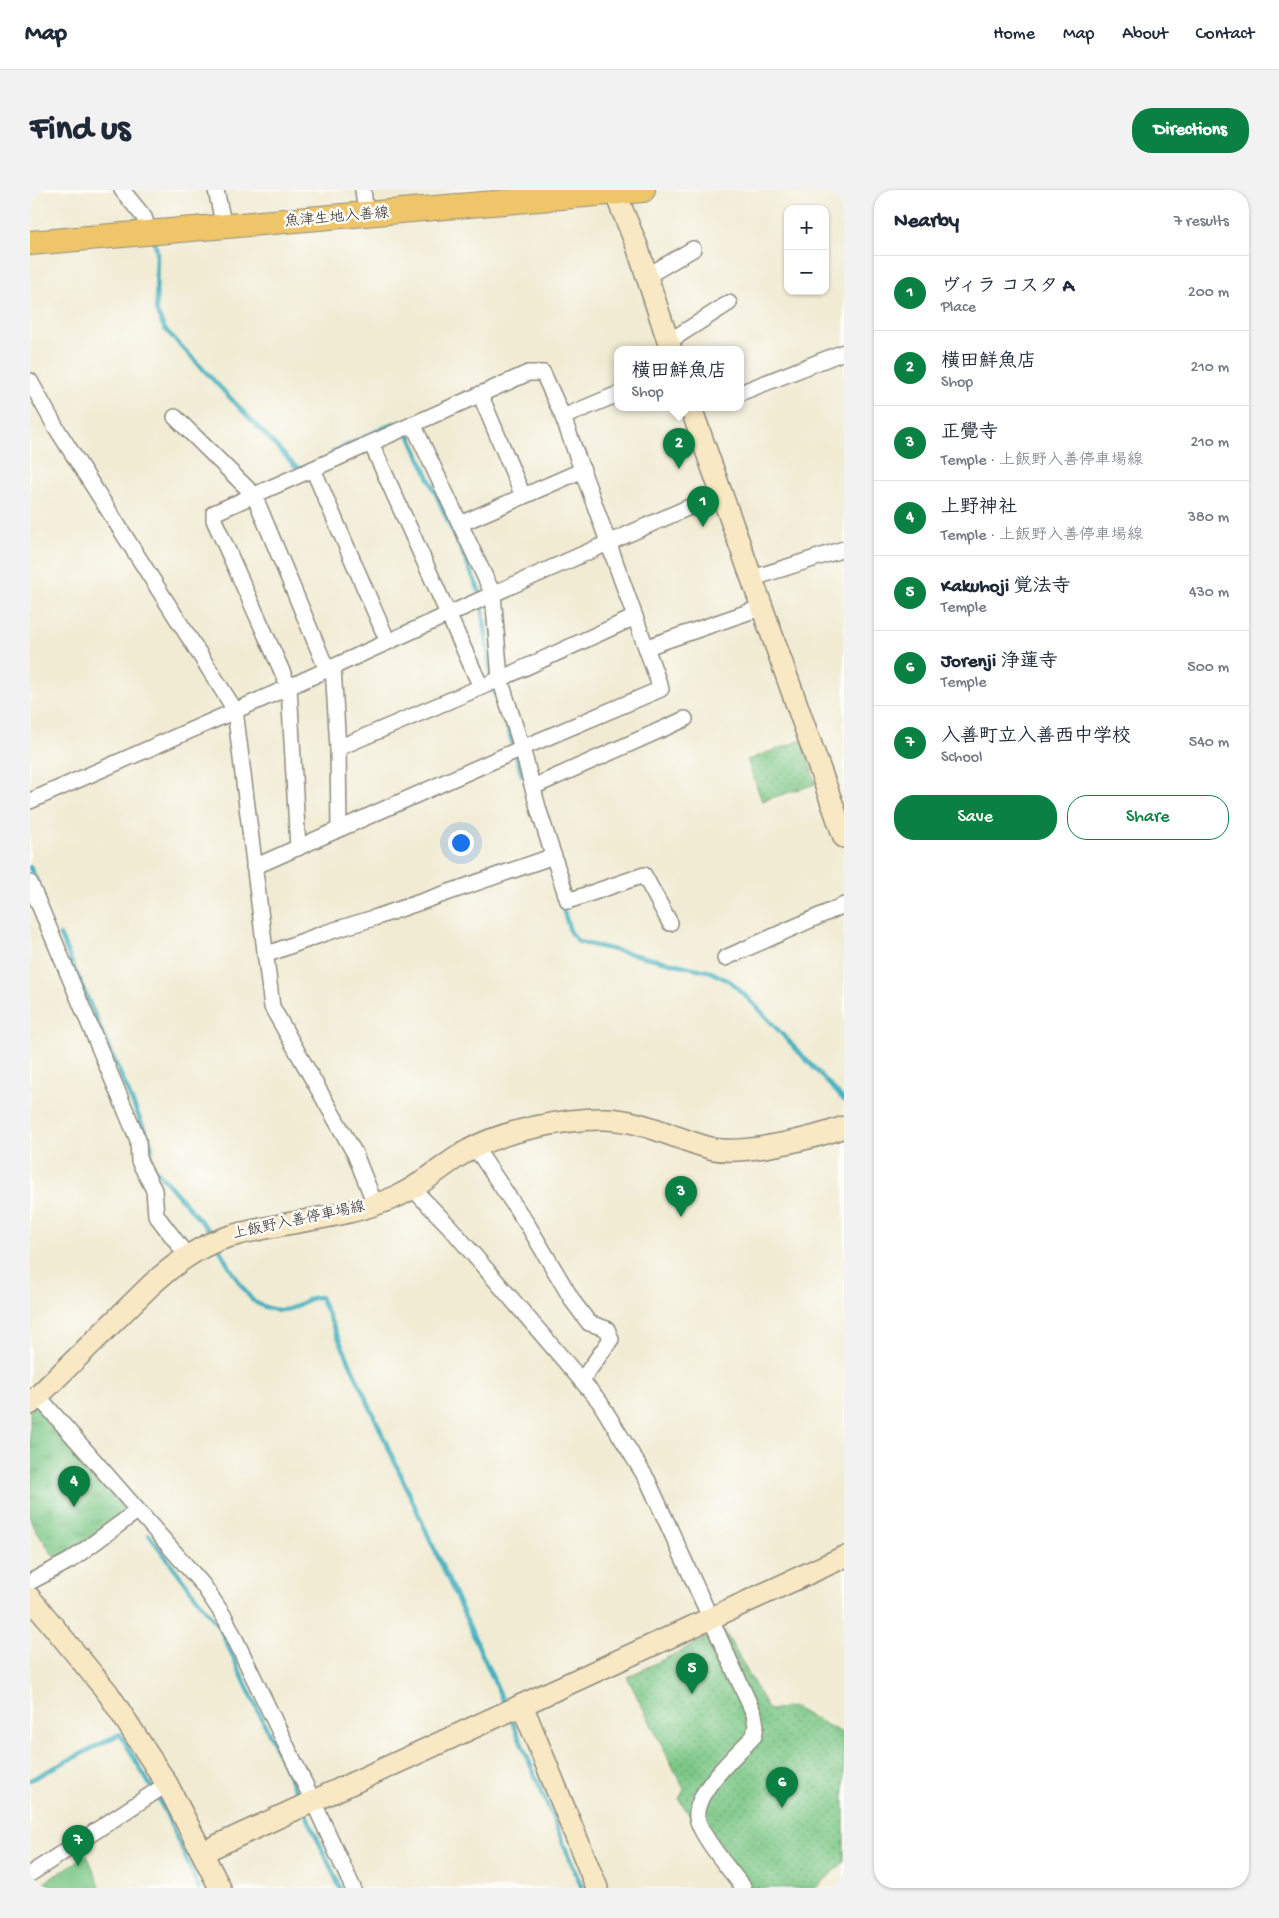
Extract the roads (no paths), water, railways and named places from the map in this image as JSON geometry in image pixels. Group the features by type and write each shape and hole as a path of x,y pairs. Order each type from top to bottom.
{"main road":[{"name":"魚津生地入善線","path":"30,244 614,191 643,190"}],"street":[{"path":"122,190 144,218 149,234"},
{"path":"216,190 224,227"},
{"path":"364,190 366,215"},
{"path":"614,191 637,246 670,346 729,303"},
{"path":"647,276 693,249"},
{"path":"744,391 844,352"},
{"path":"254,867 298,848 522,748 661,689 584,470 563,417 543,374 528,373 214,513 214,520 289,688 298,848"},
{"path":"30,381 55,426 235,710 272,1007 355,1154 375,1204"},
{"path":"480,394 523,496"},
{"path":"563,417 614,396"},
{"path":"696,411 721,493 753,578 844,837"},
{"path":"175,417 254,495 330,668 338,748 339,829"},
{"path":"413,424 493,594 500,679 568,901 644,875 670,923"},
{"path":"371,443 481,687"},
{"path":"313,469 388,642"},
{"path":"460,524 584,470"},
{"path":"30,801 289,688 493,594 721,493"},
{"path":"753,578 844,549"},
{"path":"647,647 763,607"},
{"path":"338,748 500,679 635,617"},
{"path":"532,787 685,719"},
{"path":"266,956 325,933 554,856"},
{"path":"30,882 138,1140 139,1161 154,1190 156,1216 188,1257"},
{"path":"725,958 844,905"},
{"name":"上飯野入善停車場線","path":"33,1399 151,1285 188,1257 227,1237 283,1224 346,1214 375,1204 413,1189 441,1168 475,1147 502,1137 540,1126 576,1120 606,1119 630,1122 713,1148 731,1151 782,1143 844,1127"},
{"path":"475,1147 529,1227 574,1303 589,1323 607,1328 610,1340 582,1380"},
{"path":"413,1189 449,1226 599,1401 648,1481 754,1714 756,1726 754,1736 710,1782 698,1808 697,1817 702,1830 744,1888"},
{"path":"33,1399 138,1511 203,1585 225,1618 353,1888"},
{"path":"30,1582 71,1560 138,1511"},
{"path":"203,1852 844,1557"},
{"path":"30,1598 108,1693 167,1784 220,1888"},
{"path":"522,1705 597,1888"},
{"path":"30,1874 167,1784"}],"waterway":[{"path":"154,239 157,251 156,310 164,328 294,465 300,469 302,468"},
{"path":"333,452 394,423 398,426"},
{"path":"404,431 410,436 481,595"},
{"path":"482,603 492,688 506,722 522,775"},
{"path":"30,867 37,882"},
{"path":"560,899 571,934 579,942 711,972 731,982 844,1100"},
{"path":"60,935 152,1147 149,1162 213,1235"},
{"path":"219,1247 251,1299 267,1308 285,1310 312,1298 320,1297 506,1707"},
{"path":"149,1535 219,1627 300,1800"},
{"path":"510,1716 582,1888"},
{"path":"30,1780 120,1734 164,1809 199,1888"},
{"path":"305,1812 340,1888"}],"place":[{"name":"横田鮮魚店","path":"679,469"},
{"name":"ヴィラ コスタ A","path":"703,527"},
{"name":"正覺寺","path":"681,1217"},
{"name":"上野神社","path":"74,1507"},
{"name":"Kakuhoji 覚法寺","path":"692,1694"},
{"name":"Jorenji 浄蓮寺","path":"782,1808"},
{"name":"入善町立入善西中学校","path":"78,1866"}]}
